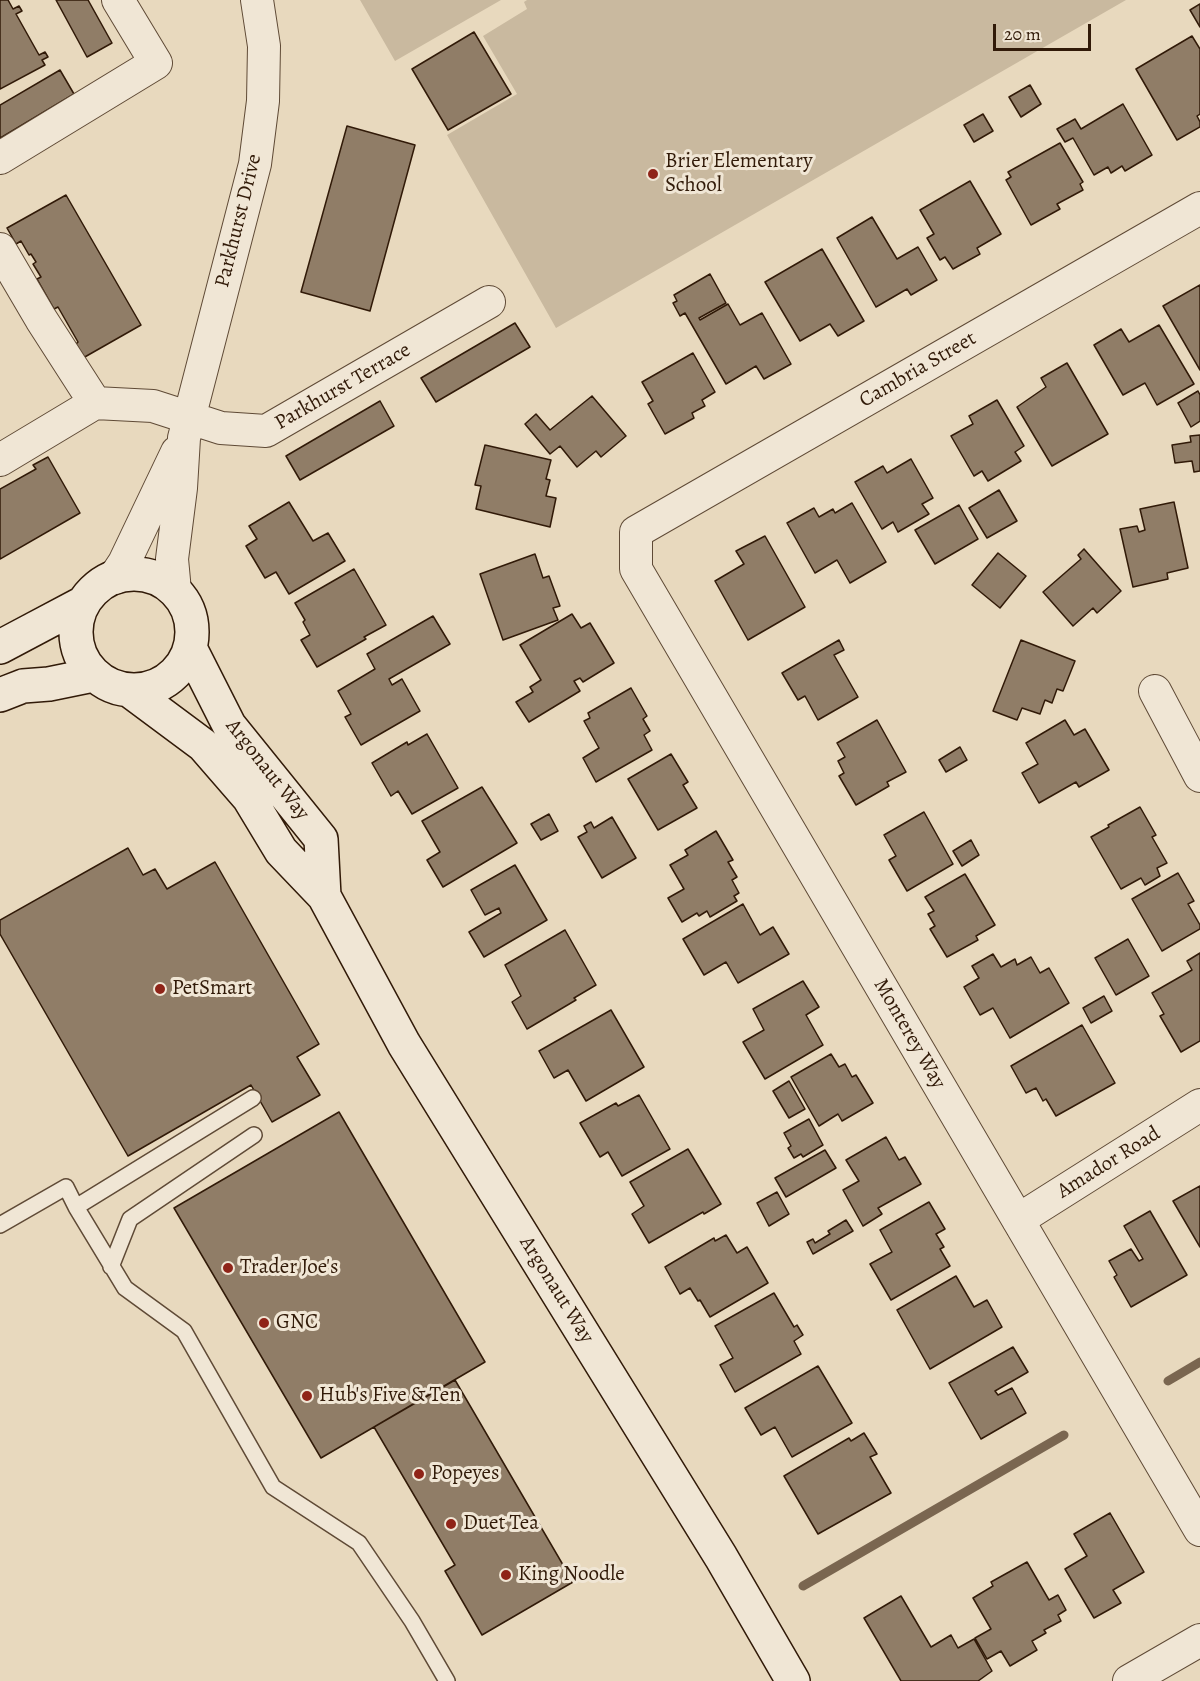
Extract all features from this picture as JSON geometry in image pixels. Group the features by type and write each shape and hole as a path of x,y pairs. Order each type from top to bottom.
{"street":[{"path":"0,158 156,63 118,0"},
{"name":"Parkhurst Drive","path":"175,591 172,559 186,428 255,164 263,101 264,57 257,0"},
{"name":"Cambria Street","path":"636,532 1200,208"},
{"path":"0,249 41,319 95,403 0,460"},
{"name":"Parkhurst Terrace","path":"95,403 153,406 186,428 266,431 489,302"},
{"name":"Parkhurst Drive","path":"114,578 124,563 186,428"},
{"name":"Monterey Way","path":"636,532 636,569 1200,1530"},
{"path":"127,574 140,574 165,583 175,591 183,601 191,624 190,648 185,660 169,679 146,689 129,690 117,688 93,675 77,645 76,630 83,603 92,592 102,584 127,574"},
{"path":"0,647 83,603"},
{"name":"Argonaut Way","path":"190,648 229,725 321,840 324,896"},
{"path":"0,695 23,686 49,684 93,675"},
{"name":"Argonaut Way","path":"129,690 203,744 249,798 281,851 324,896 404,1044 721,1557 793,1681"},
{"path":"1155,691 1200,776"},
{"name":"Amador Road","path":"1018,1220 1200,1105"},
{"path":"1129,1681 1200,1640"}],"lane":[{"path":"76,1207 254,1098"},
{"path":"111,1267 130,1220 254,1135"},
{"path":"0,1225 66,1187 125,1288 184,1331 273,1487 359,1543 412,1621 447,1681"}],"shaded area":[{"path":"360,0 501,0 395,61"},
{"name":"Brier Elementary School","path":"527,0 1126,0 556,328 447,135 517,94 483,36 527,9 524,2"}],"building":[{"path":"0,0 8,0 13,9 19,6 22,11 16,14 39,55 45,52 48,57 42,60 45,65 0,89"},
{"path":"56,0 88,0 112,43 87,57"},
{"path":"1200,4 1200,27 1190,10"},
{"path":"474,32 511,94 448,130 412,69"},
{"path":"1192,36 1200,49 1200,114 1197,116 1200,127 1177,140 1136,69"},
{"path":"60,70 74,94 0,138 0,105"},
{"path":"1030,85 1041,104 1021,117 1009,97"},
{"path":"1123,104 1152,155 1125,171 1122,166 1111,173 1108,167 1094,175 1073,138 1065,142 1057,129 1075,119 1081,129"},
{"path":"983,114 993,131 974,142 964,125"},
{"path":"347,126 415,145 370,311 301,292"},
{"path":"1060,143 1083,182 1080,184 1083,190 1057,204 1060,209 1031,225 1006,180 1011,177 1008,172"},
{"path":"970,181 1001,234 977,248 980,254 953,269 945,257 940,260 927,238 934,234 920,210"},
{"path":"66,195 141,325 83,358 75,345 78,342 58,307 54,309 37,279 41,277 33,264 36,262 21,241 16,244 7,228"},
{"path":"872,217 897,259 918,247 937,280 911,295 907,289 876,307 837,238"},
{"path":"822,249 864,321 838,336 830,324 800,341 765,282"},
{"path":"710,274 726,303 699,318 700,320 728,304 740,325 762,313 791,364 764,379 756,366 726,384 685,313 680,316 673,303 677,301 674,295"},
{"path":"1200,285 1200,370 1163,306"},
{"path":"515,323 530,347 436,402 421,378"},
{"path":"1159,325 1194,384 1157,405 1145,383 1123,395 1094,345 1121,329 1129,342"},
{"path":"693,353 715,392 702,400 705,406 692,413 694,418 665,434 648,404 653,401 642,382"},
{"path":"1067,363 1108,434 1052,466 1017,407 1046,387 1041,378"},
{"path":"1198,391 1200,421 1191,427 1178,403"},
{"path":"592,396 626,436 601,457 596,451 577,467 560,446 550,454 525,424 536,414 550,430"},
{"path":"997,400 1024,446 1015,452 1021,461 988,481 982,471 974,476 951,436 973,424 969,416"},
{"path":"380,401 394,426 300,480 286,456"},
{"path":"1200,435 1200,471 1194,472 1192,461 1175,463 1172,445 1191,442 1190,436"},
{"path":"485,445 551,460 546,479 550,480 546,496 556,498 550,527 476,509 481,486 475,485"},
{"path":"48,457 80,513 0,559 0,489 36,469 33,465"},
{"path":"911,459 933,498 922,504 929,514 898,532 893,522 882,529 855,482 883,466 887,473"},
{"path":"999,490 1017,521 987,538 969,508"},
{"path":"289,502 313,541 328,533 345,561 289,594 276,572 265,578 246,546 257,539 249,526"},
{"path":"1174,502 1188,568 1167,573 1168,579 1133,587 1120,529 1137,526 1139,532 1145,530 1140,509"},
{"path":"852,503 886,562 850,583 837,560 815,573 787,523 814,508 819,517 833,509 835,513"},
{"path":"959,505 978,539 935,564 915,530"},
{"path":"765,536 805,607 748,640 715,581 744,564 736,551"},
{"path":"1084,549 1121,591 1097,613 1093,608 1073,626 1043,592 1081,559 1078,555"},
{"path":"998,553 1026,576 1000,608 972,585"},
{"path":"535,554 543,578 549,576 560,606 553,608 558,620 503,640 480,574"},
{"path":"354,569 386,625 317,667 301,640 310,635 303,622 305,620 295,603"},
{"path":"572,614 581,628 590,623 614,663 583,682 580,678 574,681 580,691 529,722 516,702 533,692 530,687 541,680 520,645"},
{"path":"433,616 450,644 389,679 392,685 402,679 420,711 361,745 345,717 351,714 338,691 375,669 367,654"},
{"path":"839,640 844,650 834,655 858,697 818,720 805,696 798,700 782,673"},
{"path":"1021,640 1075,661 1063,691 1057,689 1052,703 1045,700 1040,714 1022,708 1017,720 993,711"},
{"path":"631,688 647,716 643,719 650,731 644,735 652,750 596,782 583,758 599,748 584,721 590,718 588,713"},
{"path":"877,720 906,772 887,782 889,786 856,805 839,776 844,773 838,761 845,757 837,743"},
{"path":"1065,720 1074,735 1085,729 1109,770 1079,787 1076,782 1039,803 1022,773 1038,764 1026,743"},
{"path":"427,734 458,788 412,814 398,791 391,796 372,763 407,742 408,745"},
{"path":"960,747 967,760 946,772 939,760"},
{"path":"671,754 688,782 683,785 697,808 658,830 628,779"},
{"path":"482,787 517,843 443,887 427,860 440,852 422,821"},
{"path":"1140,807 1156,835 1152,837 1167,863 1157,868 1160,876 1145,885 1141,878 1121,889 1091,837"},
{"path":"924,812 953,864 907,891 889,860 896,856 884,835"},
{"path":"549,814 558,831 541,840 531,824"},
{"path":"612,817 636,858 602,878 578,837 587,832 584,826 591,822 594,828"},
{"path":"716,831 733,860 728,862 737,877 732,880 739,893 734,896 737,901 710,917 707,911 699,916 697,913 682,922 668,898 684,889 670,865 688,855 685,850"},
{"path":"971,840 979,855 962,866 953,851"},
{"name":"PetSmart","path":"128,848 143,875 155,869 167,889 215,862 319,1044 297,1057 320,1095 272,1122 251,1085 128,1156 0,934 0,920"},
{"path":"515,865 547,920 484,957 469,932 501,913 499,908 485,915 471,890"},
{"path":"1178,873 1194,901 1188,904 1200,929 1162,951 1132,899"},
{"path":"965,874 995,925 976,936 978,940 947,957 930,929 935,926 928,914 934,911 925,897"},
{"path":"743,904 760,935 773,927 789,954 738,983 726,962 704,975 683,939"},
{"path":"565,930 596,985 574,998 576,1000 527,1029 512,1002 521,996 505,965"},
{"path":"1128,939 1149,976 1116,995 1095,958"},
{"path":"1200,953 1200,1041 1181,1052 1160,1016 1164,1014 1152,993 1192,970 1187,961"},
{"path":"993,954 1001,967 1015,959 1017,965 1031,957 1040,973 1049,968 1069,1003 1010,1038 993,1008 980,1015 964,987 979,978 972,966"},
{"path":"803,981 819,1007 806,1015 823,1045 765,1079 743,1042 764,1030 753,1009"},
{"path":"1104,996 1112,1011 1091,1023 1083,1008"},
{"path":"611,1010 644,1067 586,1101 568,1070 554,1078 539,1051"},
{"path":"1082,1025 1115,1083 1056,1116 1046,1099 1043,1101 1036,1088 1026,1093 1011,1066"},
{"path":"831,1054 839,1067 845,1064 852,1077 856,1075 873,1103 842,1121 838,1114 819,1126 791,1077"},
{"path":"789,1081 805,1109 789,1118 773,1091"},
{"path":"639,1095 670,1149 622,1176 608,1152 600,1157 580,1123 616,1103 618,1106"},
{"path":"339,1112 485,1362 321,1458 174,1208"},
{"path":"809,1119 823,1145 803,1157 801,1154 794,1158 788,1148 791,1146 784,1133"},
{"path":"886,1137 899,1160 905,1157 921,1184 878,1208 882,1214 863,1226 843,1190 859,1181 846,1160"},
{"path":"688,1149 721,1204 649,1243 632,1214 644,1206 630,1182"},
{"path":"825,1150 836,1168 786,1197 775,1178"},
{"path":"1200,1186 1200,1247 1173,1201"},
{"path":"777,1192 789,1214 769,1226 757,1203"},
{"path":"929,1202 945,1229 936,1234 944,1247 940,1249 950,1266 891,1300 870,1264 892,1252 880,1230"},
{"path":"1150,1211 1187,1275 1131,1307 1114,1277 1117,1275 1109,1261 1131,1249 1139,1261 1143,1259 1124,1226"},
{"path":"846,1220 853,1231 813,1254 807,1242 813,1239 815,1243 830,1234 828,1231"},
{"path":"726,1235 737,1253 747,1247 768,1283 710,1317 690,1288 680,1294 665,1267 714,1238 715,1241"},
{"path":"956,1276 974,1307 987,1300 1002,1327 930,1369 897,1310"},
{"path":"774,1293 794,1327 797,1325 803,1335 794,1341 801,1354 735,1392 720,1365 733,1358 715,1326"},
{"path":"1013,1347 1028,1372 995,1391 998,1395 1012,1388 1026,1413 981,1439 949,1383"},
{"path":"818,1366 852,1423 792,1457 775,1427 761,1435 745,1408"},
{"path":"455,1380 573,1582 482,1635 445,1571 455,1565 374,1427"},
{"path":"864,1433 877,1454 870,1457 891,1493 818,1534 784,1476 849,1438 851,1441"},
{"path":"1110,1513 1144,1572 1113,1590 1121,1603 1094,1618 1065,1569 1087,1556 1074,1534"},
{"path":"1027,1562 1049,1600 1058,1595 1066,1610 1058,1615 1061,1621 1044,1630 1046,1633 1032,1641 1037,1650 1010,1666 1001,1651 987,1659 975,1638 991,1629 973,1598 993,1586 991,1582"},
{"path":"901,1596 931,1647 951,1635 958,1648 974,1639 992,1671 978,1681 901,1681 864,1618"}],"waterway":[{"path":"1168,1381 1200,1362"},
{"path":"803,1586 1064,1435"}],"place":[{"name":"Brier Elementary School","path":"653,174"},
{"name":"PetSmart","path":"160,989"},
{"name":"Trader Joe's","path":"228,1268"},
{"name":"GNC","path":"264,1323"},
{"name":"Hub's Five & Ten","path":"307,1396"},
{"name":"Popeyes","path":"419,1474"},
{"name":"Duet Tea","path":"451,1524"},
{"name":"King Noodle","path":"506,1575"}]}
